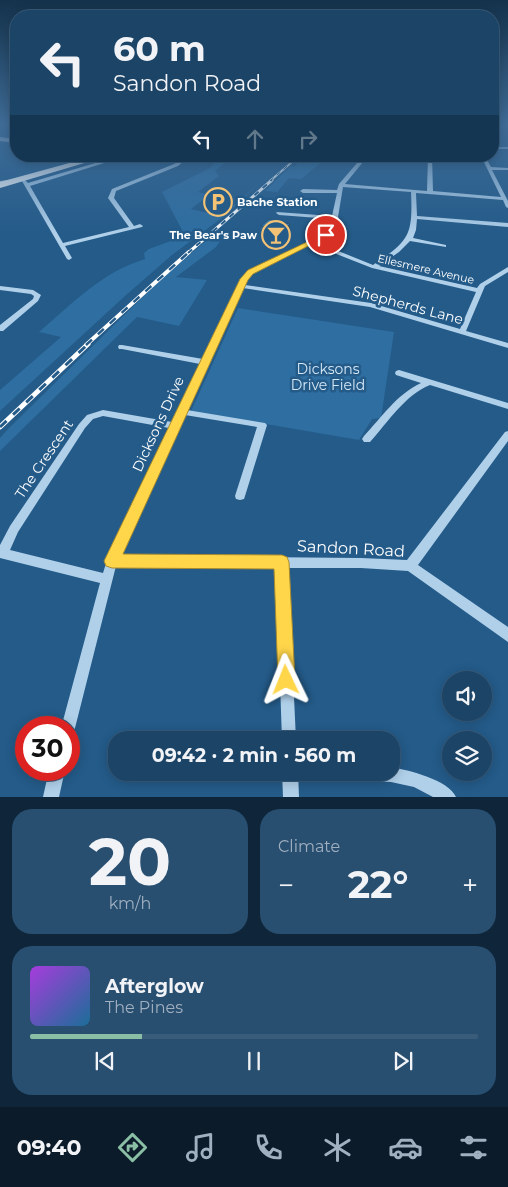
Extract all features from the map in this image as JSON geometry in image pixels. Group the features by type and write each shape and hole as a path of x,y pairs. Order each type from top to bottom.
{"highway":[{"path":"0,184 26,182 86,162"}],"street":[{"path":"69,258 26,182 102,162"},
{"path":"61,244 136,227 111,198 114,190 181,162"},
{"path":"279,213 336,218 338,192 341,185 361,162"},
{"path":"429,162 430,192"},
{"path":"486,162 498,190 508,206"},
{"path":"488,168 508,169"},
{"path":"341,185 504,199"},
{"path":"498,190 508,190"},
{"path":"304,191 338,192"},
{"path":"374,268 396,253 411,238 415,217 413,191"},
{"path":"415,217 508,225"},
{"name":"Dicksons Drive","path":"71,716 105,579 112,561 241,286 250,272 332,232 336,218"},
{"path":"411,238 444,246"},
{"name":"Ellesmere Avenue","path":"312,243 374,268 480,291"},
{"path":"462,332 482,286 508,270"},
{"name":"Shepherds Lane","path":"241,286 371,305 508,346"},
{"path":"0,288 33,292 38,295 36,300 0,329"},
{"path":"122,347 206,362"},
{"path":"398,373 508,406"},
{"path":"367,439 412,391 421,384 433,382"},
{"path":"183,412 262,425 240,496"},
{"name":"The Crescent","path":"105,579 1,553 14,528 82,426 90,418 103,413 176,426"},
{"path":"410,566 508,434"},
{"name":"Sandon Road","path":"112,561 282,562 410,566 508,635"},
{"path":"282,562 289,731"},
{"path":"400,775 414,779 448,797"},
{"path":"51,797 55,781"},
{"path":"290,781 291,797"}],"green space":[{"path":"215,162 226,162 215,171 219,176 198,192 209,195 191,209 221,216 263,180 223,217 172,255 125,296 0,411 0,390 61,337 39,332 102,280 129,265 145,259 144,253 149,249 179,238 182,230 162,192 210,168"},
{"path":"298,162 322,162 301,179 289,178 277,192 265,191 291,166 294,167"},
{"path":"220,229 220,234 223,237 216,247 176,277 207,280 179,326 137,317 0,451 0,438 8,429 162,278"},
{"name":"Dicksons Drive Field","path":"238,308 394,332 381,418 372,419 359,440 191,411"}],"building":[{"path":"269,219 290,224 284,231 261,226"}],"railway":[{"path":"270,181 292,162"},
{"path":"188,253 272,180"},
{"path":"86,345 189,252"},
{"path":"0,427 88,344"}],"place":[{"name":"Bache Station","path":"218,202"},
{"name":"The Bear's Paw","path":"276,235"}],"route":[{"path":"286,680 282,562 112,561 244,279 250,272 326,235"}]}
